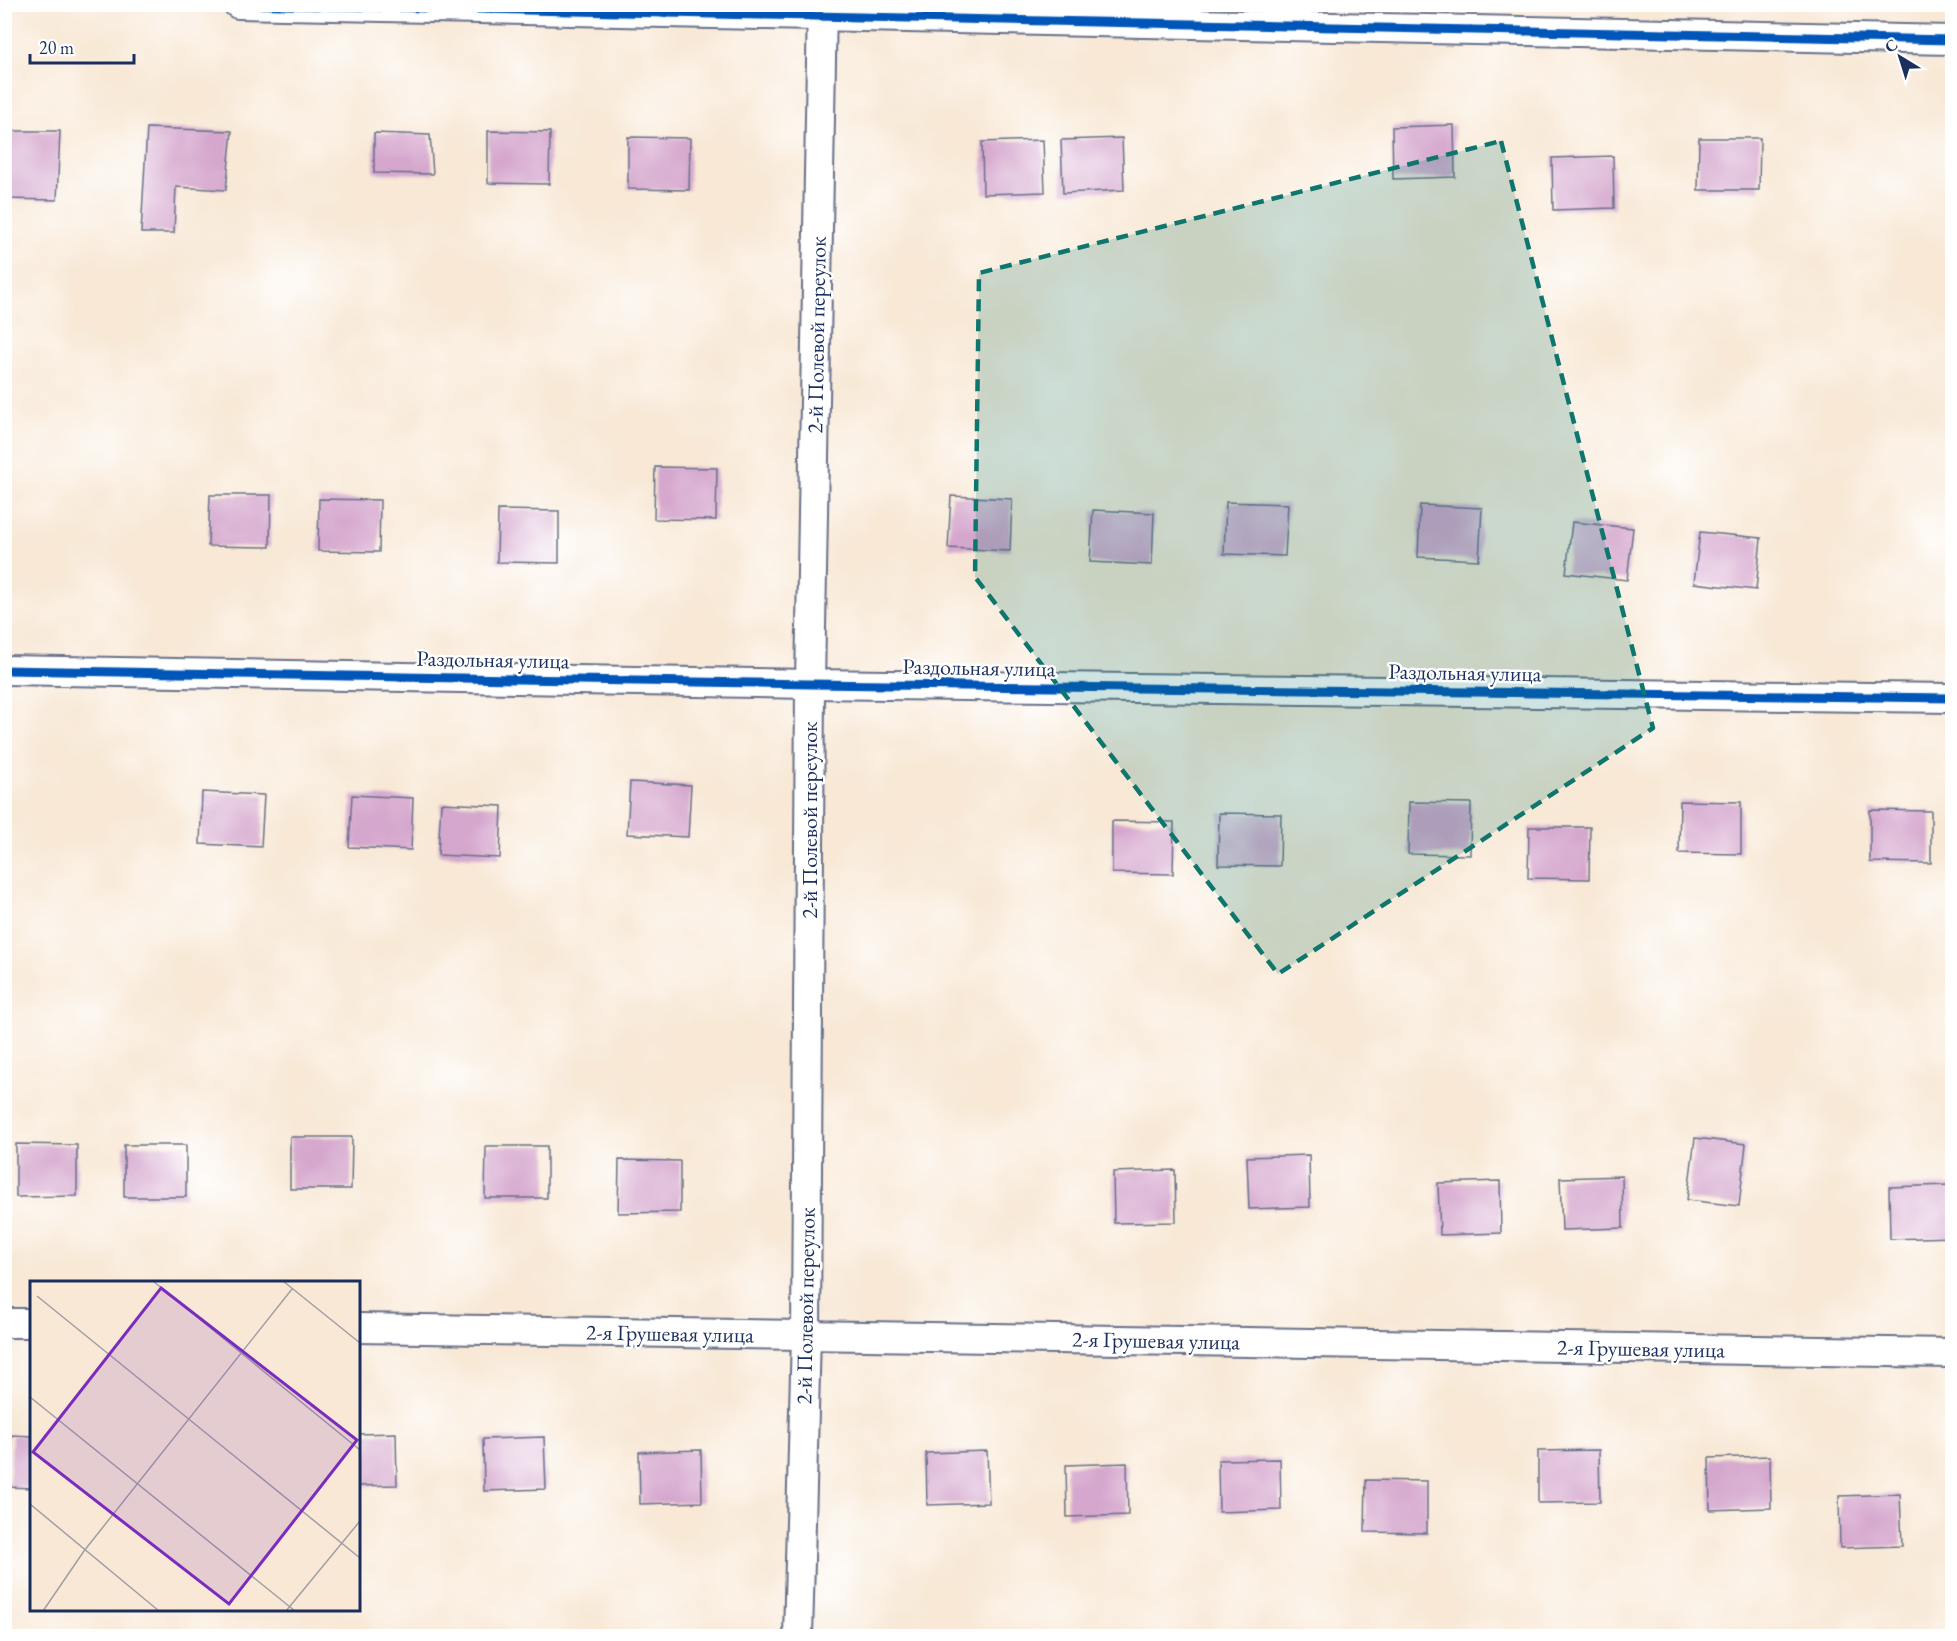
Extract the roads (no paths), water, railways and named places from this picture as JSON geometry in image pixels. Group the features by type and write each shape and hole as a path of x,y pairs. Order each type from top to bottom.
{"street":[{"path":"238,4 822,10 1953,40"},
{"name":"2-й Полевой переулок","path":"798,1636 806,1335 810,684 822,10"},
{"name":"Раздольная улица","path":"4,670 810,684 1953,698"},
{"path":"4,1323 30,1323"},
{"name":"2-я Грушевая улица","path":"360,1328 1953,1353"}]}
